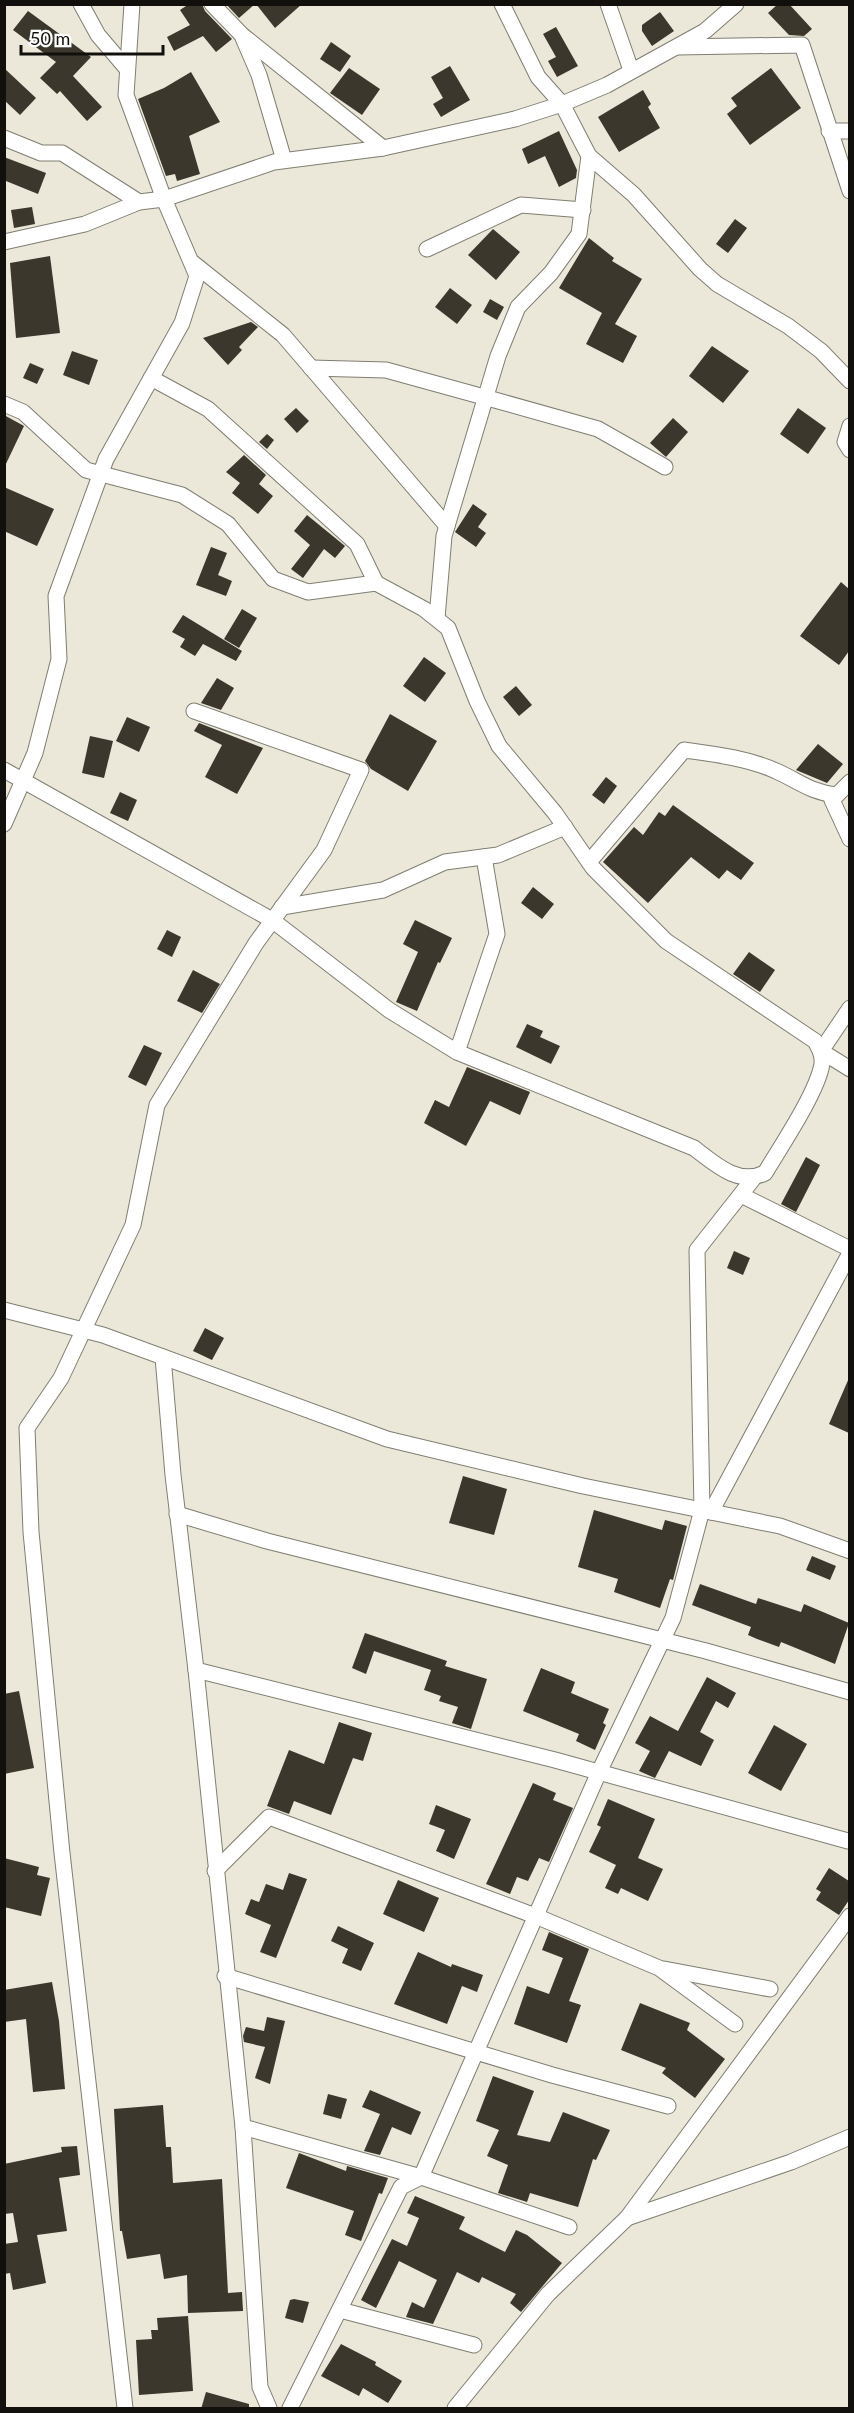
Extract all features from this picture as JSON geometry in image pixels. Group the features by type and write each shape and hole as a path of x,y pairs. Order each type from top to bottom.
{"street":[{"path":"81,4 98,35 127,69"},
{"path":"4,824 35,753 59,659 56,596 106,459 182,323 197,276 164,199 126,95 132,4"},
{"path":"212,4 242,35 383,148"},
{"path":"502,4 538,77 562,104 589,156 634,195 700,269 717,284 788,326 821,351 849,381"},
{"path":"608,4 631,70"},
{"path":"4,242 85,224 139,202 164,199 284,160 383,148 515,119 562,104 607,85 705,31 736,4"},
{"path":"242,35 259,75 284,160"},
{"path":"674,47 802,45 849,191"},
{"path":"829,131 849,131"},
{"path":"4,138 41,153 62,153 139,202"},
{"path":"436,618 447,526 485,397 518,307 551,273 579,234 589,156"},
{"path":"427,249 522,204 582,210"},
{"path":"191,261 283,335 447,526"},
{"path":"311,368 387,370 485,397 598,429 665,467"},
{"path":"151,378 208,409 357,544 376,583 424,609 448,628 499,746 565,827 589,862 666,941 805,1033 815,1041 821,1051 822,1064 811,1091 765,1173 753,1179 697,1250 706,1511"},
{"path":"4,404 23,412 86,470 182,495 228,524 273,579 308,592 376,583"},
{"path":"849,426 845,442 849,450"},
{"path":"125,2409 62,1853 31,1532 27,1428 61,1378 133,1225 157,1106 256,943 324,850 361,770 194,711"},
{"path":"589,862 684,750 718,754 774,770 815,793 836,795"},
{"path":"4,770 273,920 389,1010 456,1052 694,1148 719,1166 742,1178 753,1179"},
{"path":"849,782 832,800 849,839"},
{"path":"282,907 383,890 445,862 498,855 565,827"},
{"path":"456,1052 496,934 484,857"},
{"path":"821,1051 849,1008"},
{"path":"821,1051 849,1068"},
{"path":"290,2409 401,2187 421,2177 538,1917 599,1772 674,1618 706,1511 849,1251 741,1195"},
{"path":"4,1310 85,1331 163,1357 387,1439 583,1486 780,1526 849,1551"},
{"path":"163,1357 177,1514 196,1670 225,1976 243,2127 260,2387 269,2409"},
{"path":"177,1514 267,1541 663,1640 849,1692"},
{"path":"196,1670 599,1772 848,1841"},
{"path":"215,1871 269,1818 538,1917 659,1968 770,1989"},
{"path":"455,2409 548,2294 627,2218 849,1916"},
{"path":"659,1968 735,2024"},
{"path":"225,1976 552,2075 668,2106"},
{"path":"243,2127 421,2177 569,2228"},
{"path":"627,2218 791,2162 849,2137"},
{"path":"339,2310 474,2345"}],"building":[{"path":"189,4 202,4 205,11 232,39 216,52 203,36 174,51 167,37 190,25 180,10"},
{"path":"226,4 255,4 239,18"},
{"path":"256,4 302,4 275,28"},
{"path":"778,4 789,4 812,29 804,36 789,35 768,13"},
{"path":"28,11 91,57 73,76 102,107 87,121 60,91 57,94 40,78 56,62 13,30"},
{"path":"660,12 674,31 652,46 642,31 642,25"},
{"path":"556,27 578,66 557,77 548,61 556,57 543,34"},
{"path":"331,42 351,56 340,72 320,59"},
{"path":"450,66 470,100 441,117 433,104 443,98 431,77"},
{"path":"4,68 36,98 20,115 4,100"},
{"path":"349,68 380,89 362,115 330,93"},
{"path":"771,68 801,108 750,145 727,114 737,106 731,98"},
{"path":"191,72 220,122 189,136 200,174 177,181 175,174 166,176 138,99 164,88"},
{"path":"643,90 651,104 648,107 660,128 619,152 598,117"},
{"path":"559,131 577,170 576,178 559,187 545,156 528,164 522,149"},
{"path":"4,157 46,173 38,194 6,181"},
{"path":"32,207 35,224 14,228 11,210"},
{"path":"735,219 747,228 728,253 716,244"},
{"path":"493,229 520,252 496,280 468,255"},
{"path":"589,238 614,258 612,261 642,279 615,324 637,336 623,363 586,344 602,313 559,288"},
{"path":"50,256 60,333 16,338 10,263"},
{"path":"450,288 472,305 457,324 435,307"},
{"path":"490,299 504,307 497,320 483,312"},
{"path":"251,322 258,327 239,347 242,350 228,365 203,338"},
{"path":"712,346 749,371 723,403 689,376"},
{"path":"72,351 98,360 89,385 63,375"},
{"path":"30,363 44,369 37,384 23,378"},
{"path":"296,408 309,421 297,433 284,419"},
{"path":"798,408 826,428 808,454 780,434"},
{"path":"4,415 24,426 4,468"},
{"path":"673,418 688,432 666,457 650,443"},
{"path":"267,434 274,440 267,449 259,442"},
{"path":"244,455 266,475 259,484 273,496 258,514 232,493 240,483 226,472"},
{"path":"4,487 54,509 37,546 4,531"},
{"path":"473,504 487,514 478,527 486,533 476,547 455,532"},
{"path":"307,515 345,546 335,558 324,549 303,578 291,569 310,545 294,531"},
{"path":"211,547 227,553 218,575 232,581 226,596 196,585"},
{"path":"841,582 849,589 849,651 839,665 800,636"},
{"path":"242,609 257,618 239,648 224,639"},
{"path":"183,615 242,651 236,661 203,644 195,656 180,647 185,639 172,632"},
{"path":"424,657 446,673 425,702 403,686"},
{"path":"217,678 234,688 221,710 201,703"},
{"path":"516,686 532,705 519,716 503,697"},
{"path":"390,714 437,741 408,791 371,769 365,761"},
{"path":"127,717 150,727 139,752 116,741"},
{"path":"199,723 263,748 237,794 205,777 222,745 194,731"},
{"path":"90,736 113,741 104,778 82,773"},
{"path":"818,744 843,764 827,783 796,770"},
{"path":"606,777 617,786 604,804 592,795"},
{"path":"120,792 137,800 128,821 110,813"},
{"path":"673,805 754,863 741,880 727,870 719,879 691,857 648,903 603,862 634,827 643,835 659,812 665,816"},
{"path":"533,887 554,904 542,919 521,903"},
{"path":"415,920 452,938 440,963 438,962 417,1011 396,1002 418,952 403,944"},
{"path":"167,930 181,937 172,957 157,949"},
{"path":"749,952 775,970 760,992 733,974"},
{"path":"193,970 220,984 202,1013 177,1001"},
{"path":"527,1024 543,1031 540,1037 560,1046 551,1064 516,1047"},
{"path":"144,1045 162,1053 146,1086 128,1077"},
{"path":"467,1067 530,1092 520,1115 490,1101 466,1146 424,1123 435,1100 449,1107"},
{"path":"806,1157 820,1165 796,1212 781,1204"},
{"path":"734,1251 750,1258 743,1275 727,1268"},
{"path":"205,1328 224,1338 212,1360 193,1351"},
{"path":"849,1378 849,1433 829,1424"},
{"path":"463,1476 507,1489 494,1535 449,1523"},
{"path":"594,1510 662,1530 665,1520 687,1526 673,1580 670,1579 660,1608 614,1592 618,1579 578,1567"},
{"path":"812,1556 836,1566 830,1580 806,1570"},
{"path":"700,1584 756,1604 758,1598 801,1612 804,1604 849,1623 835,1664 781,1642 779,1647 757,1639 748,1635 751,1627 692,1605"},
{"path":"365,1633 447,1661 445,1666 487,1679 471,1729 452,1723 458,1707 439,1701 441,1696 424,1690 431,1670 374,1651 366,1674 352,1668"},
{"path":"541,1668 575,1682 571,1693 609,1709 603,1723 606,1725 595,1750 576,1741 579,1734 523,1711"},
{"path":"707,1677 736,1693 728,1708 716,1701 700,1732 714,1740 701,1766 669,1751 655,1778 639,1771 650,1751 635,1743 650,1716 678,1731"},
{"path":"19,1691 34,1768 4,1774 4,1694"},
{"path":"339,1722 372,1733 363,1761 353,1758 331,1815 294,1801 289,1814 267,1806 289,1750 324,1764"},
{"path":"774,1725 807,1744 781,1791 748,1773"},
{"path":"533,1783 556,1793 553,1800 573,1808 549,1862 539,1858 528,1881 517,1877 510,1894 486,1884"},
{"path":"608,1799 655,1819 638,1858 663,1869 648,1901 621,1888 618,1894 605,1888 616,1865 589,1852 601,1827 597,1825"},
{"path":"436,1805 471,1819 454,1859 436,1851 445,1830 429,1824"},
{"path":"4,1858 39,1867 37,1875 50,1878 41,1916 4,1907"},
{"path":"829,1868 849,1881 849,1900 839,1915 816,1900 821,1892 816,1889"},
{"path":"289,1873 307,1879 276,1958 260,1952 271,1925 245,1914 251,1899 259,1902 266,1884 283,1890"},
{"path":"398,1880 439,1898 424,1932 383,1914"},
{"path":"338,1926 374,1943 361,1971 342,1963 348,1949 331,1941"},
{"path":"549,1932 589,1949 569,2001 581,2005 567,2043 514,2024 527,1986 549,1994 563,1958 542,1950"},
{"path":"418,1952 451,1967 452,1964 483,1975 477,1992 462,1986 447,2024 394,2004"},
{"path":"52,1982 59,2021 65,2089 33,2092 26,2019 4,2022 4,1990"},
{"path":"640,2003 690,2023 687,2030 725,2059 695,2098 662,2073 666,2068 621,2050"},
{"path":"267,2017 285,2021 270,2084 255,2078 265,2047 244,2042 243,2036 246,2027 264,2031"},
{"path":"493,2076 534,2091 517,2135 550,2142 563,2112 610,2130 596,2160 593,2159 578,2207 530,2193 527,2202 498,2193 508,2165 487,2156 499,2130 476,2121"},
{"path":"370,2090 421,2112 411,2135 392,2127 380,2155 364,2151 380,2114 362,2107"},
{"path":"328,2094 347,2099 341,2119 323,2114"},
{"path":"163,2105 166,2147 171,2147 173,2183 222,2179 228,2293 242,2292 243,2311 188,2313 187,2275 164,2279 160,2254 127,2259 122,2231 120,2231 114,2109"},
{"path":"77,2146 80,2175 59,2178 67,2231 37,2235 46,2283 13,2290 10,2273 4,2274 4,2244 18,2242 13,2213 4,2214 4,2164 62,2152 61,2147"},
{"path":"299,2153 346,2171 347,2166 388,2178 382,2194 379,2193 361,2241 345,2235 354,2211 286,2188"},
{"path":"415,2196 465,2217 459,2229 505,2252 516,2230 527,2235 562,2263 521,2312 510,2303 516,2294 482,2277 479,2283 457,2272 433,2324 406,2317 412,2302 424,2308 437,2280 399,2261 376,2308 361,2300 392,2239 407,2246 419,2218 407,2213"},
{"path":"290,2300 309,2302 303,2323 285,2318"},
{"path":"188,2316 193,2391 139,2395 136,2340 152,2339 151,2330 158,2330 157,2318"},
{"path":"341,2344 376,2362 375,2365 402,2381 388,2403 363,2388 359,2396 321,2376"},
{"path":"206,2392 249,2404 249,2409 201,2409"}]}
